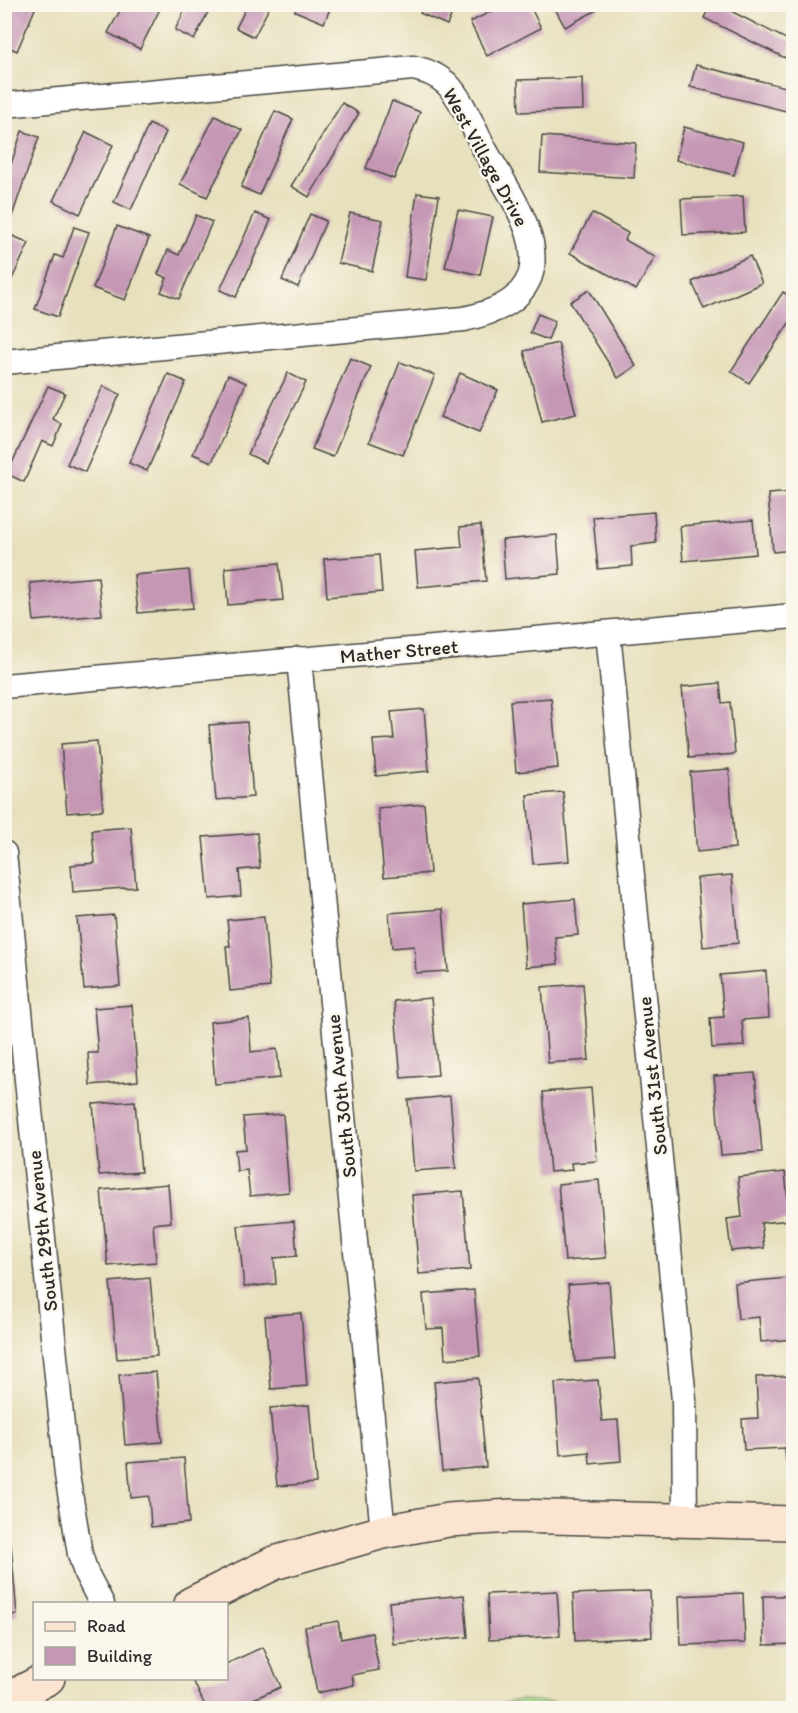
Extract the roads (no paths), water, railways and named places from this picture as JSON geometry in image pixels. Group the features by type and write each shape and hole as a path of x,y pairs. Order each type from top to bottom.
{"street":[{"name":"West Village Drive","path":"4,105 413,68 430,71 454,93 517,208 532,248 530,274 524,287 510,303 487,314 464,320 4,362"},
{"name":"Mather Street","path":"4,686 794,616"},
{"name":"South 31st Avenue","path":"609,633 684,1400 686,1521"},
{"name":"South 30th Avenue","path":"299,660 383,1532"},
{"name":"South 29th Avenue","path":"4,853 67,1475 80,1554 86,1573 101,1602"},
{"path":"195,1602 274,1563 383,1532 448,1520 512,1516 794,1523"},
{"path":"4,1701 44,1680"}]}
